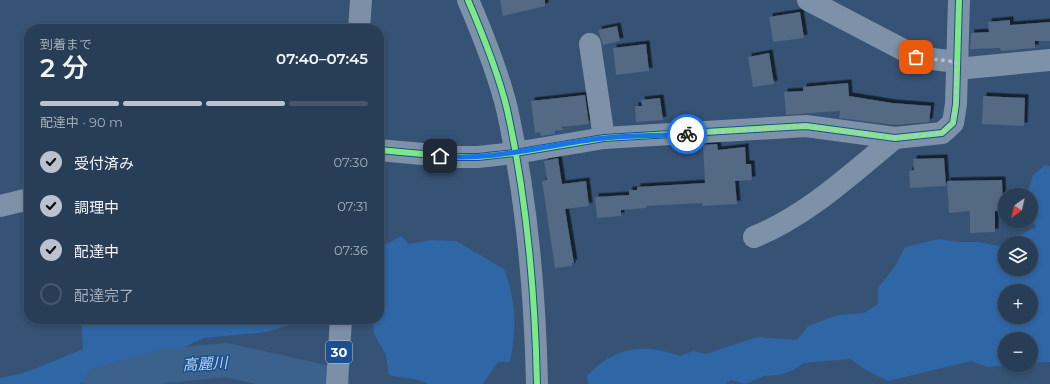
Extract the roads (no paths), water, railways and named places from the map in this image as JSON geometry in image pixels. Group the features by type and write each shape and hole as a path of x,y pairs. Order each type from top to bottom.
{"main road":[{"path":"359,24 361,0"},
{"name":"30","path":"337,384 341,324"}],"street":[{"path":"468,0 493,65 506,108 515,153 525,213 532,276 537,384"},
{"path":"808,0 916,57 956,65 1050,60"},
{"path":"384,150 455,157 515,153 604,138 806,126 896,138 942,133 953,123 959,0"},
{"path":"590,44 604,138"},
{"path":"754,237 778,227 814,203 896,138"},
{"path":"0,206 24,200"}],"waterway":[{"name":"高麗川","path":"100,384 165,366 226,360 333,384"}]}
